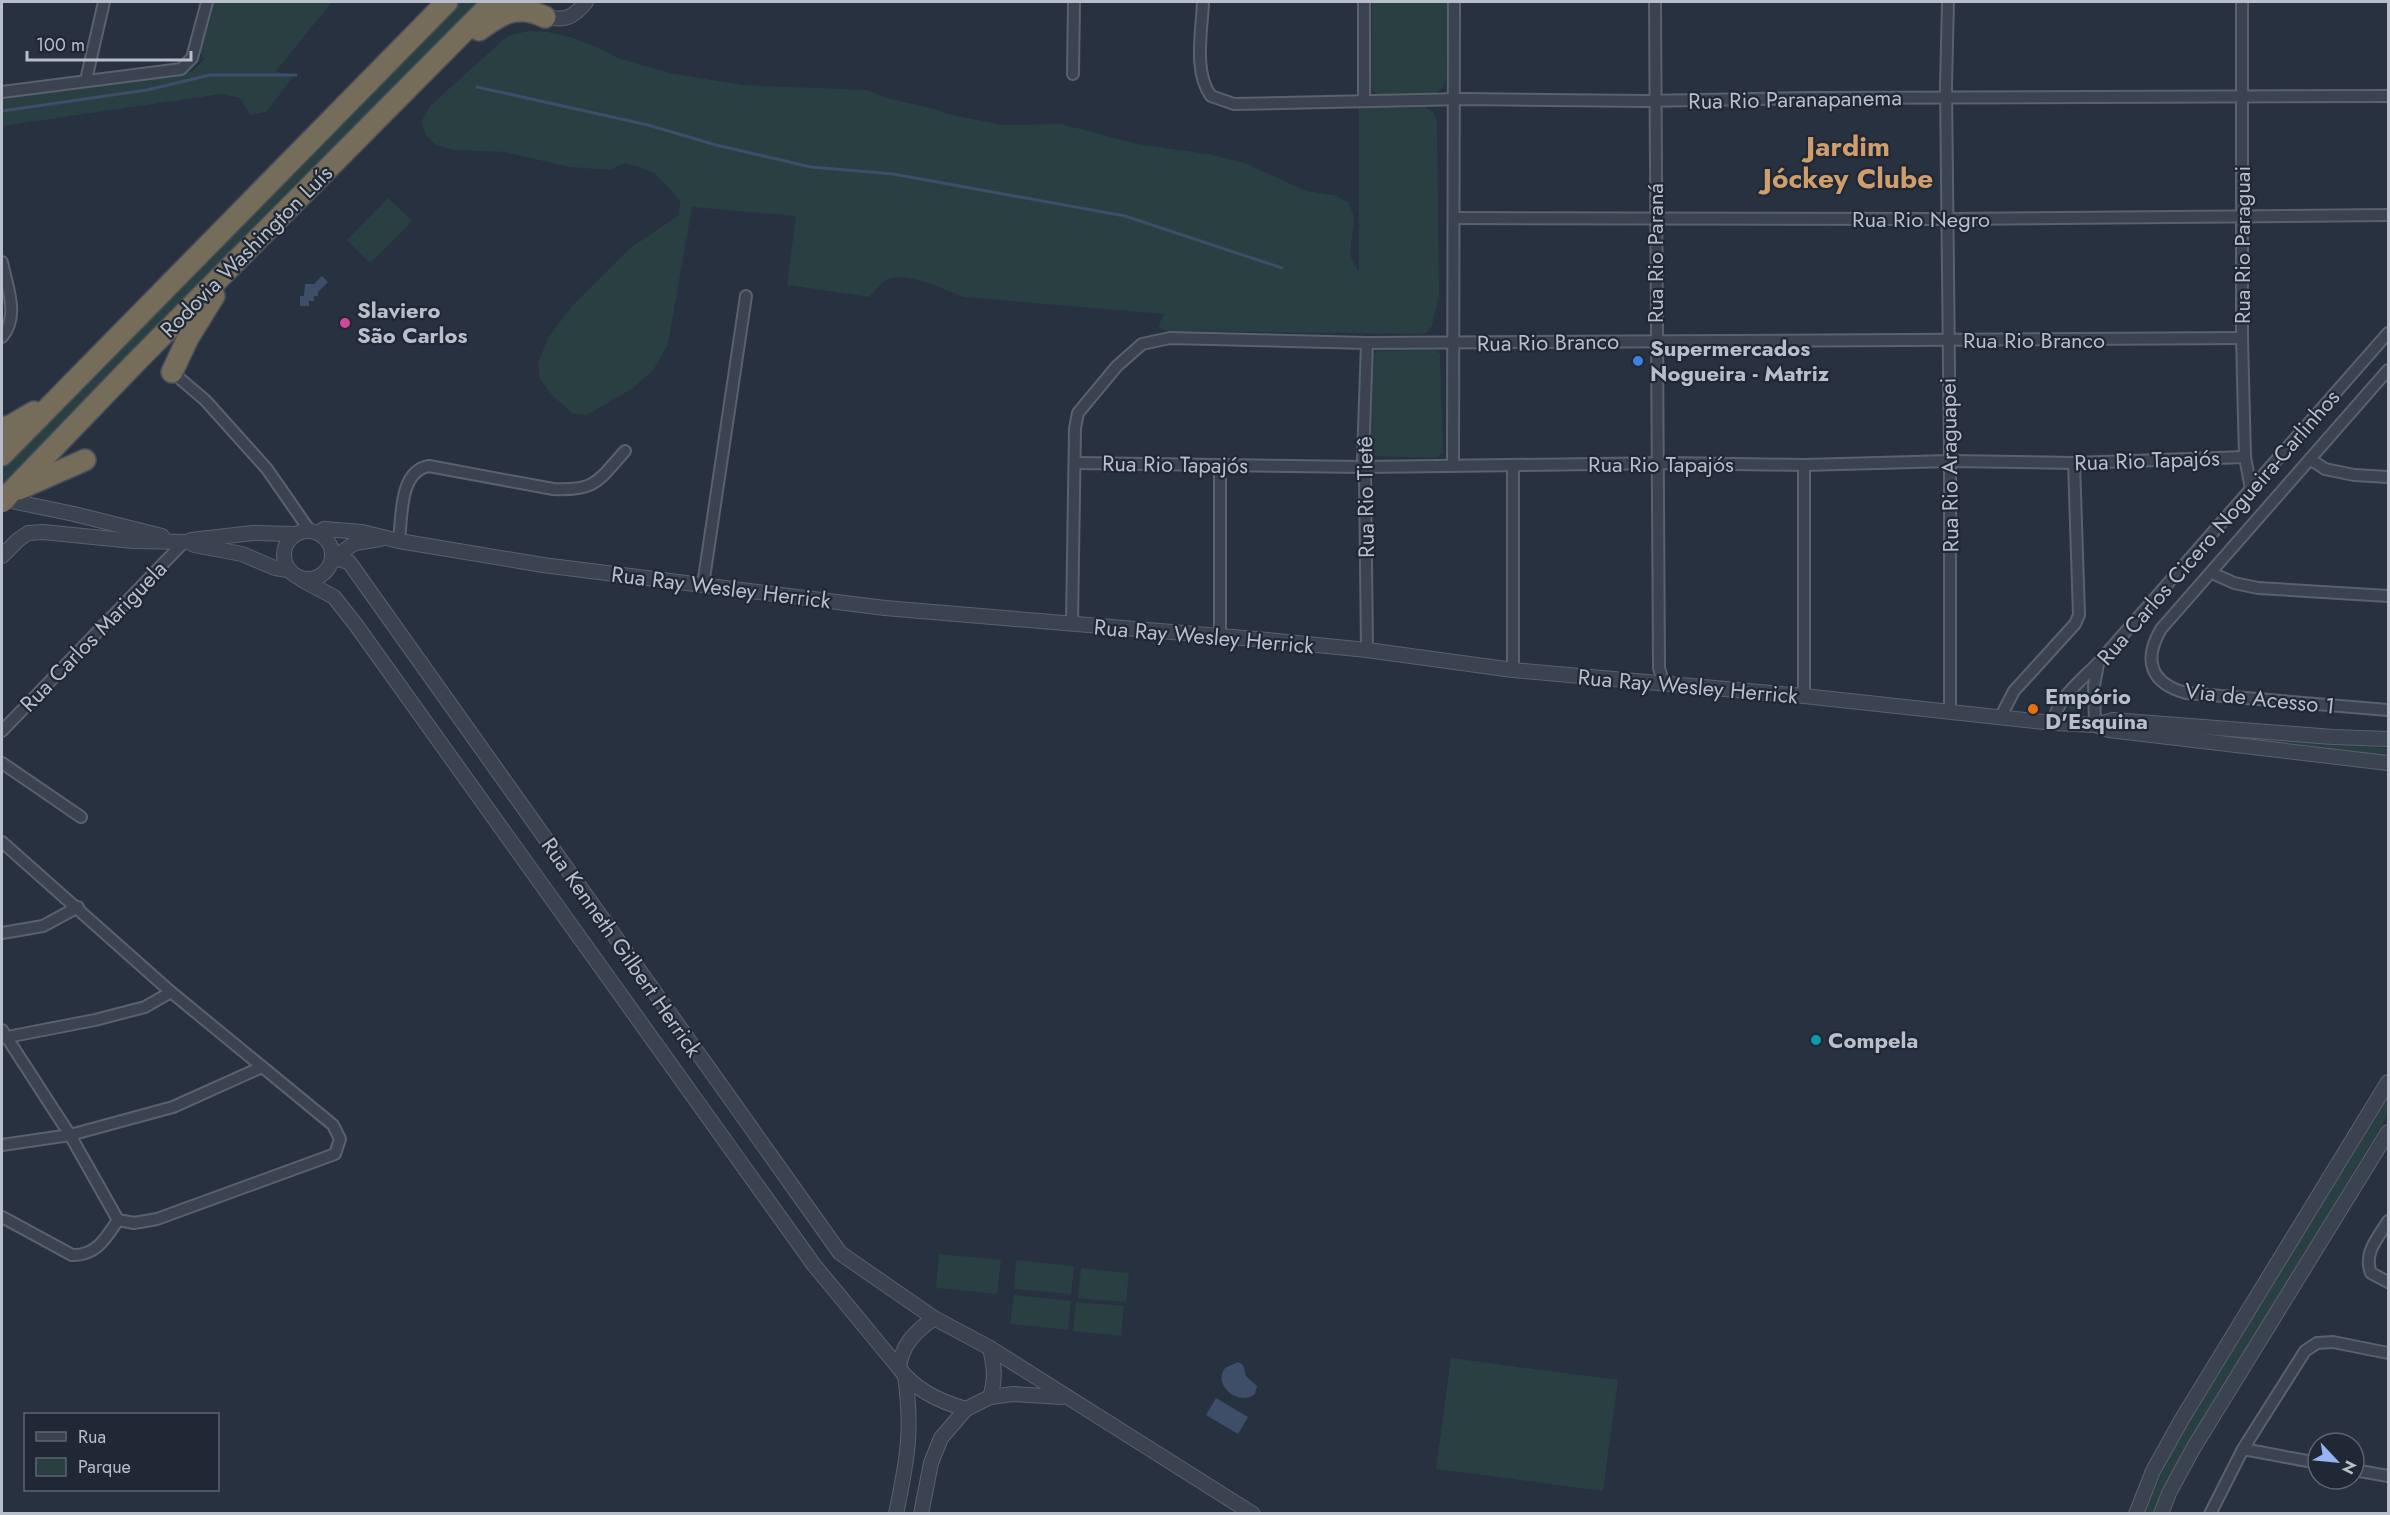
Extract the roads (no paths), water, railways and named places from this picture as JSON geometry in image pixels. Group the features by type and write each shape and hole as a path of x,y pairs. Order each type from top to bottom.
{"highway":[{"path":"404,45 441,2"},
{"name":"Rodovia Washington Luís","path":"2,455 447,2"},
{"name":"Rodovia Washington Luís","path":"5,497 433,60 493,2"},
{"path":"433,60 497,16 506,13 534,12 540,9"},
{"path":"172,372 188,338 226,277 256,241"},
{"path":"2,428 56,401"},
{"path":"5,497 85,460"}],"street":[{"path":"86,80 104,2"},
{"path":"2,92 181,69 189,63 194,53 207,2"},
{"path":"540,9 560,20 570,17 586,2"},
{"path":"1073,74 1074,2"},
{"name":"Rua Rio Paranapanema","path":"1203,2 1201,56 1203,82 1211,96 1234,104 1453,100 1655,101 2388,96"},
{"path":"1364,2 1364,101"},
{"path":"1453,465 1454,2"},
{"name":"Rua Rio Paraná","path":"1655,2 1655,341 1659,668 1664,684"},
{"name":"Rua Rio Araguapei","path":"1948,2 1946,98 1950,712"},
{"name":"Rua Rio Paraguai","path":"2242,2 2242,338 2246,458 2251,489"},
{"name":"Rua Rio Negro","path":"1454,218 1948,219 2388,215"},
{"path":"2,262 11,307 9,329 2,337"},
{"path":"703,585 746,296"},
{"name":"Rua Carlos Cicero Nogueira-Carlinhos","path":"2054,723 2055,711 2061,702 2098,663 2388,333"},
{"name":"Rua Rio Branco","path":"1072,623 1078,413 1117,366 1142,344 1170,338 1367,343 2242,338"},
{"name":"Rua Rio Tietê","path":"1367,343 1364,467 1367,650"},
{"path":"2388,370 2212,573 2234,583 2258,588 2388,596"},
{"path":"172,372 206,400 267,468 314,532 326,538 333,558"},
{"path":"302,580 319,577 326,572 333,558 355,543 393,540 407,486 412,475 420,468 429,466 553,489 574,490 587,488 599,479 625,451"},
{"name":"Rua Rio Tapajós","path":"1076,463 1364,467 1803,465 1950,461 2074,463 2246,458"},
{"path":"2310,459 2325,469 2354,475 2388,477"},
{"path":"2001,716 2014,691 2075,624 2079,615 2074,463"},
{"path":"1220,465 1221,636"},
{"path":"1803,465 1804,696"},
{"path":"1513,466 1513,670"},
{"path":"5,497 194,545 242,554 275,568 288,570"},
{"name":"Rua Ray Wesley Herrick","path":"314,532 324,529 362,532 393,540 543,565 885,608 1367,650 1513,670 2094,725 2109,730 2388,763"},
{"path":"2,556 28,533 43,532 134,541 187,542 194,539 253,534 314,532"},
{"path":"295,534 285,547 283,555 288,570 294,576 334,597 356,625 807,1256 902,1372 948,1404 966,1409"},
{"name":"Rua Carlos Mariguela","path":"2,731 187,542"},
{"name":"Rua Kenneth Gilbert Herrick","path":"333,558 349,562 840,1253 934,1318"},
{"name":"Via de Acesso 1","path":"2212,573 2161,629 2152,644 2150,658 2158,679 2171,689 2186,693 2388,710"},
{"path":"2094,725 2094,686 2098,663"},
{"name":"Rua Ray Wesley Herrick","path":"2094,725 2113,720 2388,739"},
{"path":"2,764 81,817"},
{"path":"2,842 171,992 333,1125 340,1139 335,1154 157,1220 134,1222 118,1220"},
{"path":"2,933 43,926 78,908"},
{"path":"118,1220 70,1135 3,1035 95,1020 145,1007 171,992"},
{"path":"2,1145 70,1135 173,1107 261,1067"},
{"path":"2136,1514 2153,1471 2182,1419 2388,1082"},
{"path":"2161,1514 2169,1493 2194,1447 2388,1132"},
{"path":"2,1217 72,1255 92,1252 103,1242 118,1220"},
{"path":"2388,1221 2369,1252 2367,1263 2371,1273 2388,1282"},
{"path":"896,1514 909,1451 909,1404 900,1355 916,1331 934,1318 990,1348 1064,1397 1253,1514"},
{"path":"2210,1514 2243,1449 2305,1351 2317,1343 2333,1342 2388,1353"},
{"path":"990,1348 995,1382 990,1397"},
{"path":"921,1514 931,1463 941,1438 966,1409 990,1397 1012,1394 1064,1397"},
{"path":"2243,1449 2306,1461"},
{"path":"2366,1472 2388,1476"}],"water":[{"path":"322,276 328,282 318,292 318,296 314,296 314,301 309,301 309,306 300,306 300,296 304,296 305,284 314,284"},
{"path":"1238,1362 1243,1365 1246,1376 1257,1386 1255,1394 1249,1397 1235,1396 1229,1392 1222,1381 1225,1368"},
{"path":"1216,1398 1248,1417 1238,1434 1206,1415"}],"waterway":[{"path":"2,111 147,90 210,75 296,75"},
{"path":"477,87 648,125 716,145 811,167 893,174 1125,216 1282,268"}],"place":[{"name":"Slaviero São Carlos","path":"345,323"},
{"name":"Supermercados Nogueira - Matriz","path":"1638,361"},
{"name":"Empório D'Esquina","path":"2033,709"},
{"name":"Compela","path":"1816,1040"}],"district":[{"name":"Jardim Jóckey Clube","path":"1848,162"}]}
